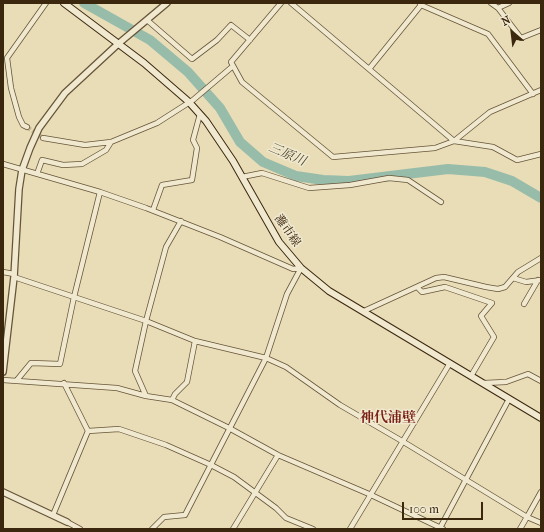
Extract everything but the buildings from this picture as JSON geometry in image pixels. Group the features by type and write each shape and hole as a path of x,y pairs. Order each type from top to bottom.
{"main road":[{"name":"灘市線","path":"64,3 144,63 191,101 219,138 275,236 301,268 329,291 541,418"}],"street":[{"path":"27,127 23,125 19,117 11,88 7,58 46,3"},
{"path":"3,372 14,276 19,189 22,170 39,128 52,109 78,79 167,3"},
{"path":"282,3 232,62 233,66 242,82 332,157 435,148 454,141 490,112 541,90"},
{"path":"291,3 454,141 493,147 517,160 541,154"},
{"path":"491,3 498,8 521,38 541,30"},
{"path":"498,8 509,3"},
{"path":"369,69 420,4 488,34 533,94"},
{"path":"144,22 192,59 217,40 231,25 250,40"},
{"path":"43,138 85,145 111,142 157,123 209,88 222,73 233,66"},
{"path":"153,210 162,184 192,180 197,148 193,140 200,114"},
{"path":"37,174 42,160 63,165 82,164 106,150 111,142"},
{"path":"3,164 100,192 153,210 293,269 301,268"},
{"path":"242,177 262,173 309,188 350,185 389,178 408,180 441,202"},
{"path":"17,380 31,363 60,364 74,297 100,192"},
{"path":"146,396 135,371 146,321 166,247 181,221"},
{"path":"364,311 416,287 444,277 477,286 498,289 505,287 528,264 541,258"},
{"path":"152,529 164,517 185,515 266,358 287,294 301,268"},
{"path":"3,272 146,321 196,341 266,358 286,368 340,406 402,441 527,517 541,523"},
{"path":"513,278 526,282 540,280"},
{"path":"524,304 540,280"},
{"path":"416,287 422,292 445,287 492,304 481,316 494,337 471,376"},
{"path":"172,400 175,394 187,382 196,341"},
{"path":"350,529 369,494 450,363"},
{"path":"484,383 506,382 528,374 541,381"},
{"path":"3,380 64,383 117,388 146,396 172,400 229,428 278,455 369,494 442,528 509,399"},
{"path":"52,515 88,431 64,383"},
{"path":"88,431 119,429 166,445 211,465 255,492 276,508 286,518 313,529"},
{"path":"233,529 278,455"},
{"path":"3,492 80,529"},
{"path":"520,529 541,492"}],"waterway":[{"name":"三原川","path":"84,3 150,40 188,72 220,108 240,142 263,162 296,176 323,180 349,181 448,169 485,172 512,181 541,198"}],"tunnel":[{"path":"27,127 43,138"}],"district":[{"name":"神代浦壁","path":"388,419"}]}
